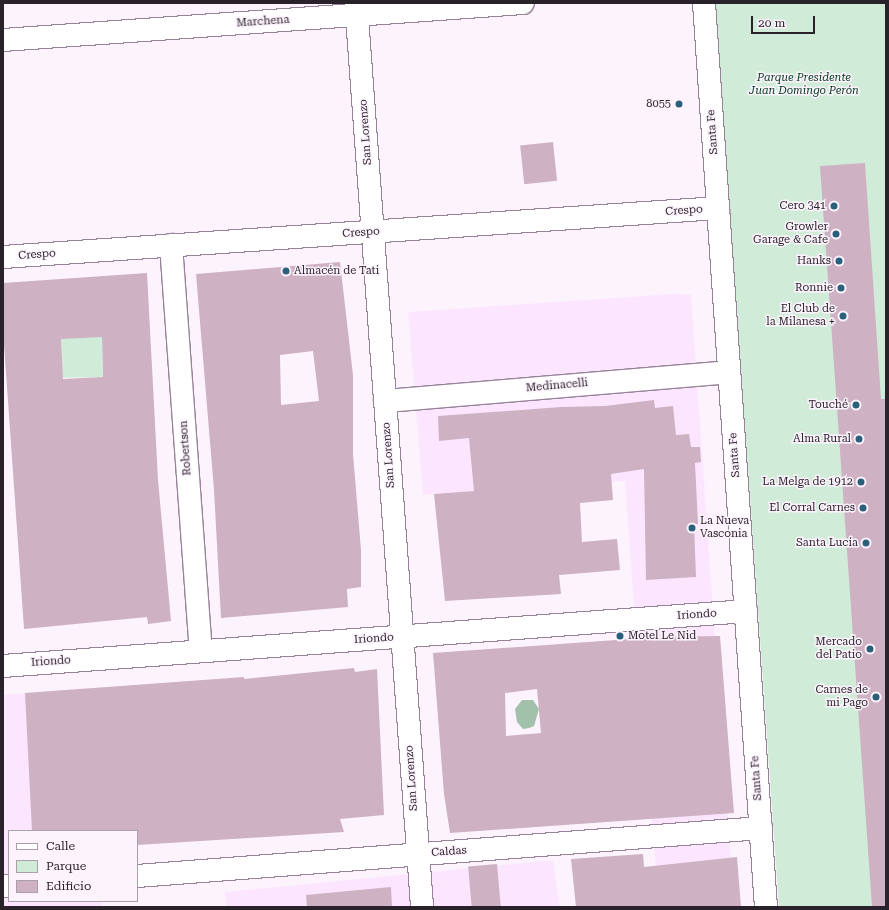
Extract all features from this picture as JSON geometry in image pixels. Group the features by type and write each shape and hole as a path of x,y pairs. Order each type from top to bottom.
{"street":[{"name":"Marchena","path":"3,40 357,9 523,3"},
{"name":"Santa Fe","path":"704,3 766,907"},
{"name":"San Lorenzo","path":"357,9 422,907"},
{"name":"Crespo","path":"3,257 718,208"},
{"name":"Robertson","path":"171,245 201,651"},
{"name":"Medinacelli","path":"385,401 729,372"},
{"name":"Iriondo","path":"3,666 746,611"},
{"name":"Caldas","path":"138,876 760,828"}],"shaded area":[{"path":"673,294 691,295 734,907 660,907 644,745 625,481 423,495 408,312"},
{"path":"85,688 96,830 8,830 8,902 101,902 102,907 3,907 3,695"},
{"path":"553,860 560,907 226,907 225,892"}],"green space":[{"name":"Parque Presidente Juan Domingo Perón","path":"715,3 886,3 886,907 779,907"},
{"path":"102,335 103,377 62,378 61,336"},
{"path":"522,700 533,700 539,709 534,726 523,729 517,722 515,709"}],"building":[{"path":"553,142 557,181 524,184 520,145"},
{"name":"Mercado del Patio","path":"865,163 881,399 886,399 886,907 872,907 820,166"},
{"path":"340,262 353,375 353,454 361,550 361,587 347,589 348,607 221,618 214,490 196,274","holes":["313,351 319,401 281,405 280,355"]},
{"path":"147,273 158,480 171,621 148,624 147,617 24,629 3,330 3,283","holes":["102,337 103,377 63,379 61,339"]},
{"path":"654,400 655,408 673,406 676,435 689,434 691,447 700,447 701,462 695,463 698,524 694,524 696,577 646,580 644,469 611,474 613,500 580,503 582,542 617,539 620,570 559,575 561,594 445,601 434,494 474,491 469,438 439,441 438,416 561,407 605,406"},
{"path":"720,636 734,813 450,833 444,794 433,653 658,637","holes":["537,689 541,733 506,736 505,693"]},
{"path":"354,668 355,672 377,669 384,815 340,819 344,832 138,845 138,830 32,830 25,693 244,677 244,679"},
{"path":"643,854 644,867 737,857 741,907 576,907 571,859"},
{"path":"497,864 501,907 472,907 468,867"},
{"path":"391,887 392,907 307,907 306,895"}],"place":[{"name":"8055","path":"679,104"},
{"name":"Cero 341","path":"834,206"},
{"name":"Growler Garage & Cafe","path":"836,234"},
{"name":"Hanks","path":"839,261"},
{"name":"Almacén de Tati","path":"286,271"},
{"name":"Ronnie","path":"841,288"},
{"name":"El Club de la Milanesa +","path":"843,316"},
{"name":"Touché","path":"856,405"},
{"name":"Alma Rural","path":"859,439"},
{"name":"La Melga de 1912","path":"861,482"},
{"name":"El Corral Carnes","path":"863,508"},
{"name":"La Nueva Vasconia","path":"692,528"},
{"name":"Santa Lucía","path":"866,543"},
{"name":"Motel Le Nid","path":"620,636"},
{"name":"Mercado del Patio","path":"870,649"},
{"name":"Carnes de mi Pago","path":"876,697"}]}
